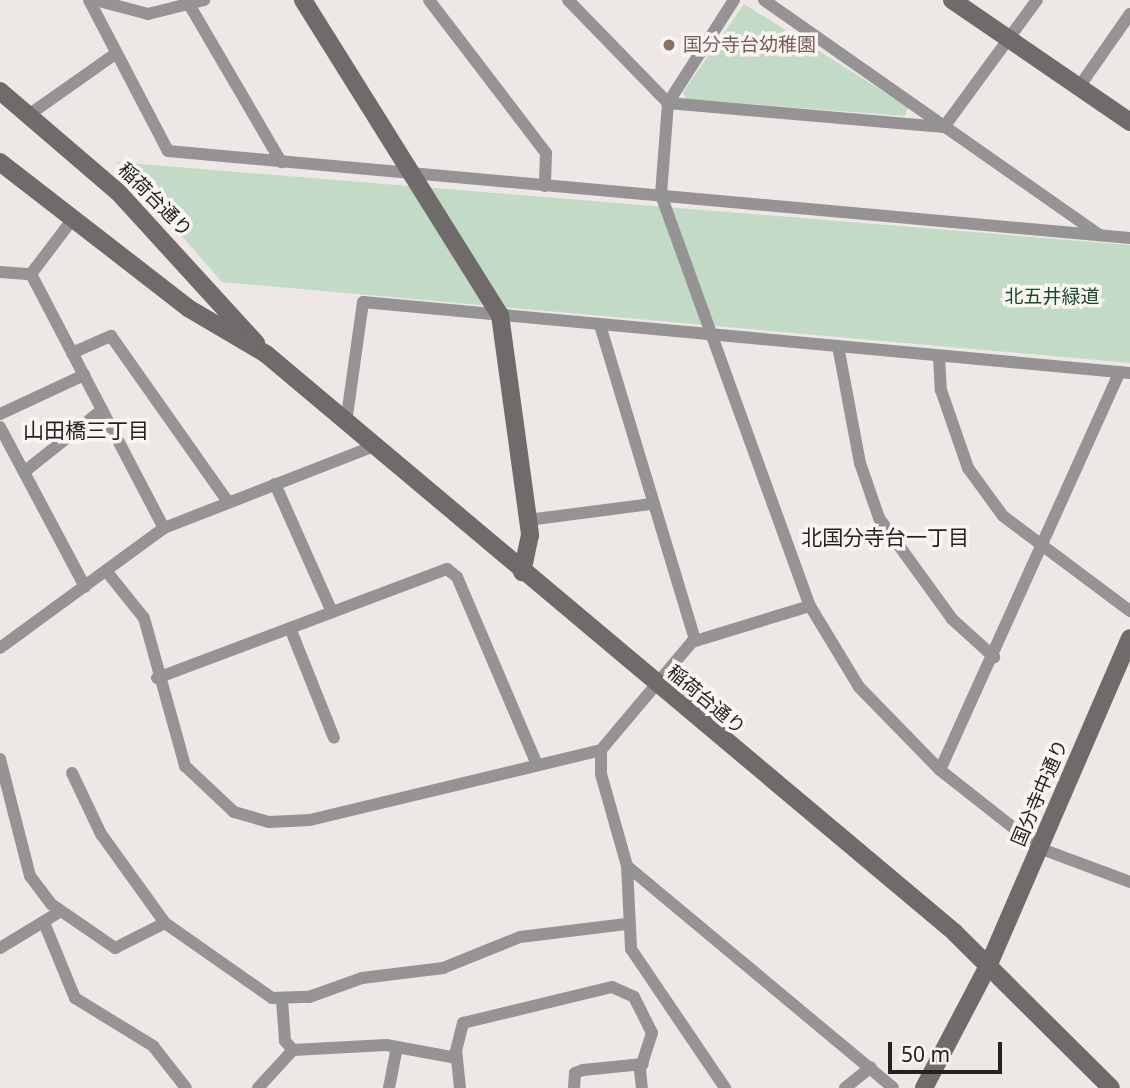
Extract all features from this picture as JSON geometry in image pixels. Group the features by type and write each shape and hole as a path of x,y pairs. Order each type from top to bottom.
{"street":[{"path":"89,0 168,151 1130,238"},
{"path":"96,0 148,14 190,6 204,0"},
{"path":"303,0 500,315 528,520 522,572"},
{"path":"429,0 546,153 545,186"},
{"path":"568,0 668,103 944,127"},
{"path":"734,0 668,103 660,195 810,606 859,687 940,770 1039,848 1130,882"},
{"path":"764,0 1100,236"},
{"path":"952,0 1130,122"},
{"path":"944,127 1037,0"},
{"path":"190,6 281,162"},
{"path":"1079,87 1130,14"},
{"path":"30,114 116,54"},
{"name":"稲荷台通り","path":"0,91 30,114 187,261 266,354 989,964 1111,1088"},
{"name":"稲荷台通り","path":"0,163 188,308 266,354"},
{"path":"31,274 72,220"},
{"path":"0,272 31,274"},
{"path":"31,274 164,528"},
{"path":"346,423 363,302 1125,372 1041,545 994,656 940,770"},
{"path":"600,325 695,640"},
{"path":"72,353 111,336 228,502"},
{"path":"838,346 860,463 879,518 951,619 994,656"},
{"path":"939,356 941,390 968,468 1003,516 1130,611"},
{"path":"0,414 84,375"},
{"path":"24,472 102,410"},
{"path":"0,428 85,587"},
{"path":"0,648 164,528 374,446"},
{"path":"275,484 332,612"},
{"path":"528,520 652,504"},
{"path":"157,678 447,569 457,577 537,765"},
{"path":"107,572 144,618 157,678 185,766 234,811 269,822 310,820 601,750 654,684 695,640 810,606"},
{"path":"290,628 334,738"},
{"name":"国分寺中通り","path":"924,1088 989,964 1130,638"},
{"path":"601,750 627,866 626,923 631,949 725,1088"},
{"path":"0,759 30,876 61,911 115,948 165,923"},
{"path":"72,773 101,834 165,923 282,1000 362,978 443,968 520,937 626,923"},
{"path":"627,866 872,1067 893,1088"},
{"path":"0,948 46,925 61,911"},
{"path":"46,925 75,998 153,1046 186,1088"},
{"path":"460,1088 457,1058 459,1032 472,1017 539,1009 612,986 634,997 652,1033 643,1065 642,1088"},
{"path":"282,1000 285,1041 293,1050"},
{"path":"258,1088 293,1050 344,1043 397,1047 457,1058"},
{"path":"389,1088 397,1047"},
{"path":"574,1088 575,1073 583,1070 643,1065"},
{"path":"845,1088 872,1067"}],"green space":[{"path":"744,4 908,107 905,116 686,99 683,92"},
{"name":"北五井緑道","path":"117,162 1130,245 1130,363 222,282"}],"place":[{"name":"国分寺台幼稚園","path":"669,45"}],"district":[{"name":"山田橋三丁目","path":"86,430"},
{"name":"北国分寺台一丁目","path":"885,537"}]}
